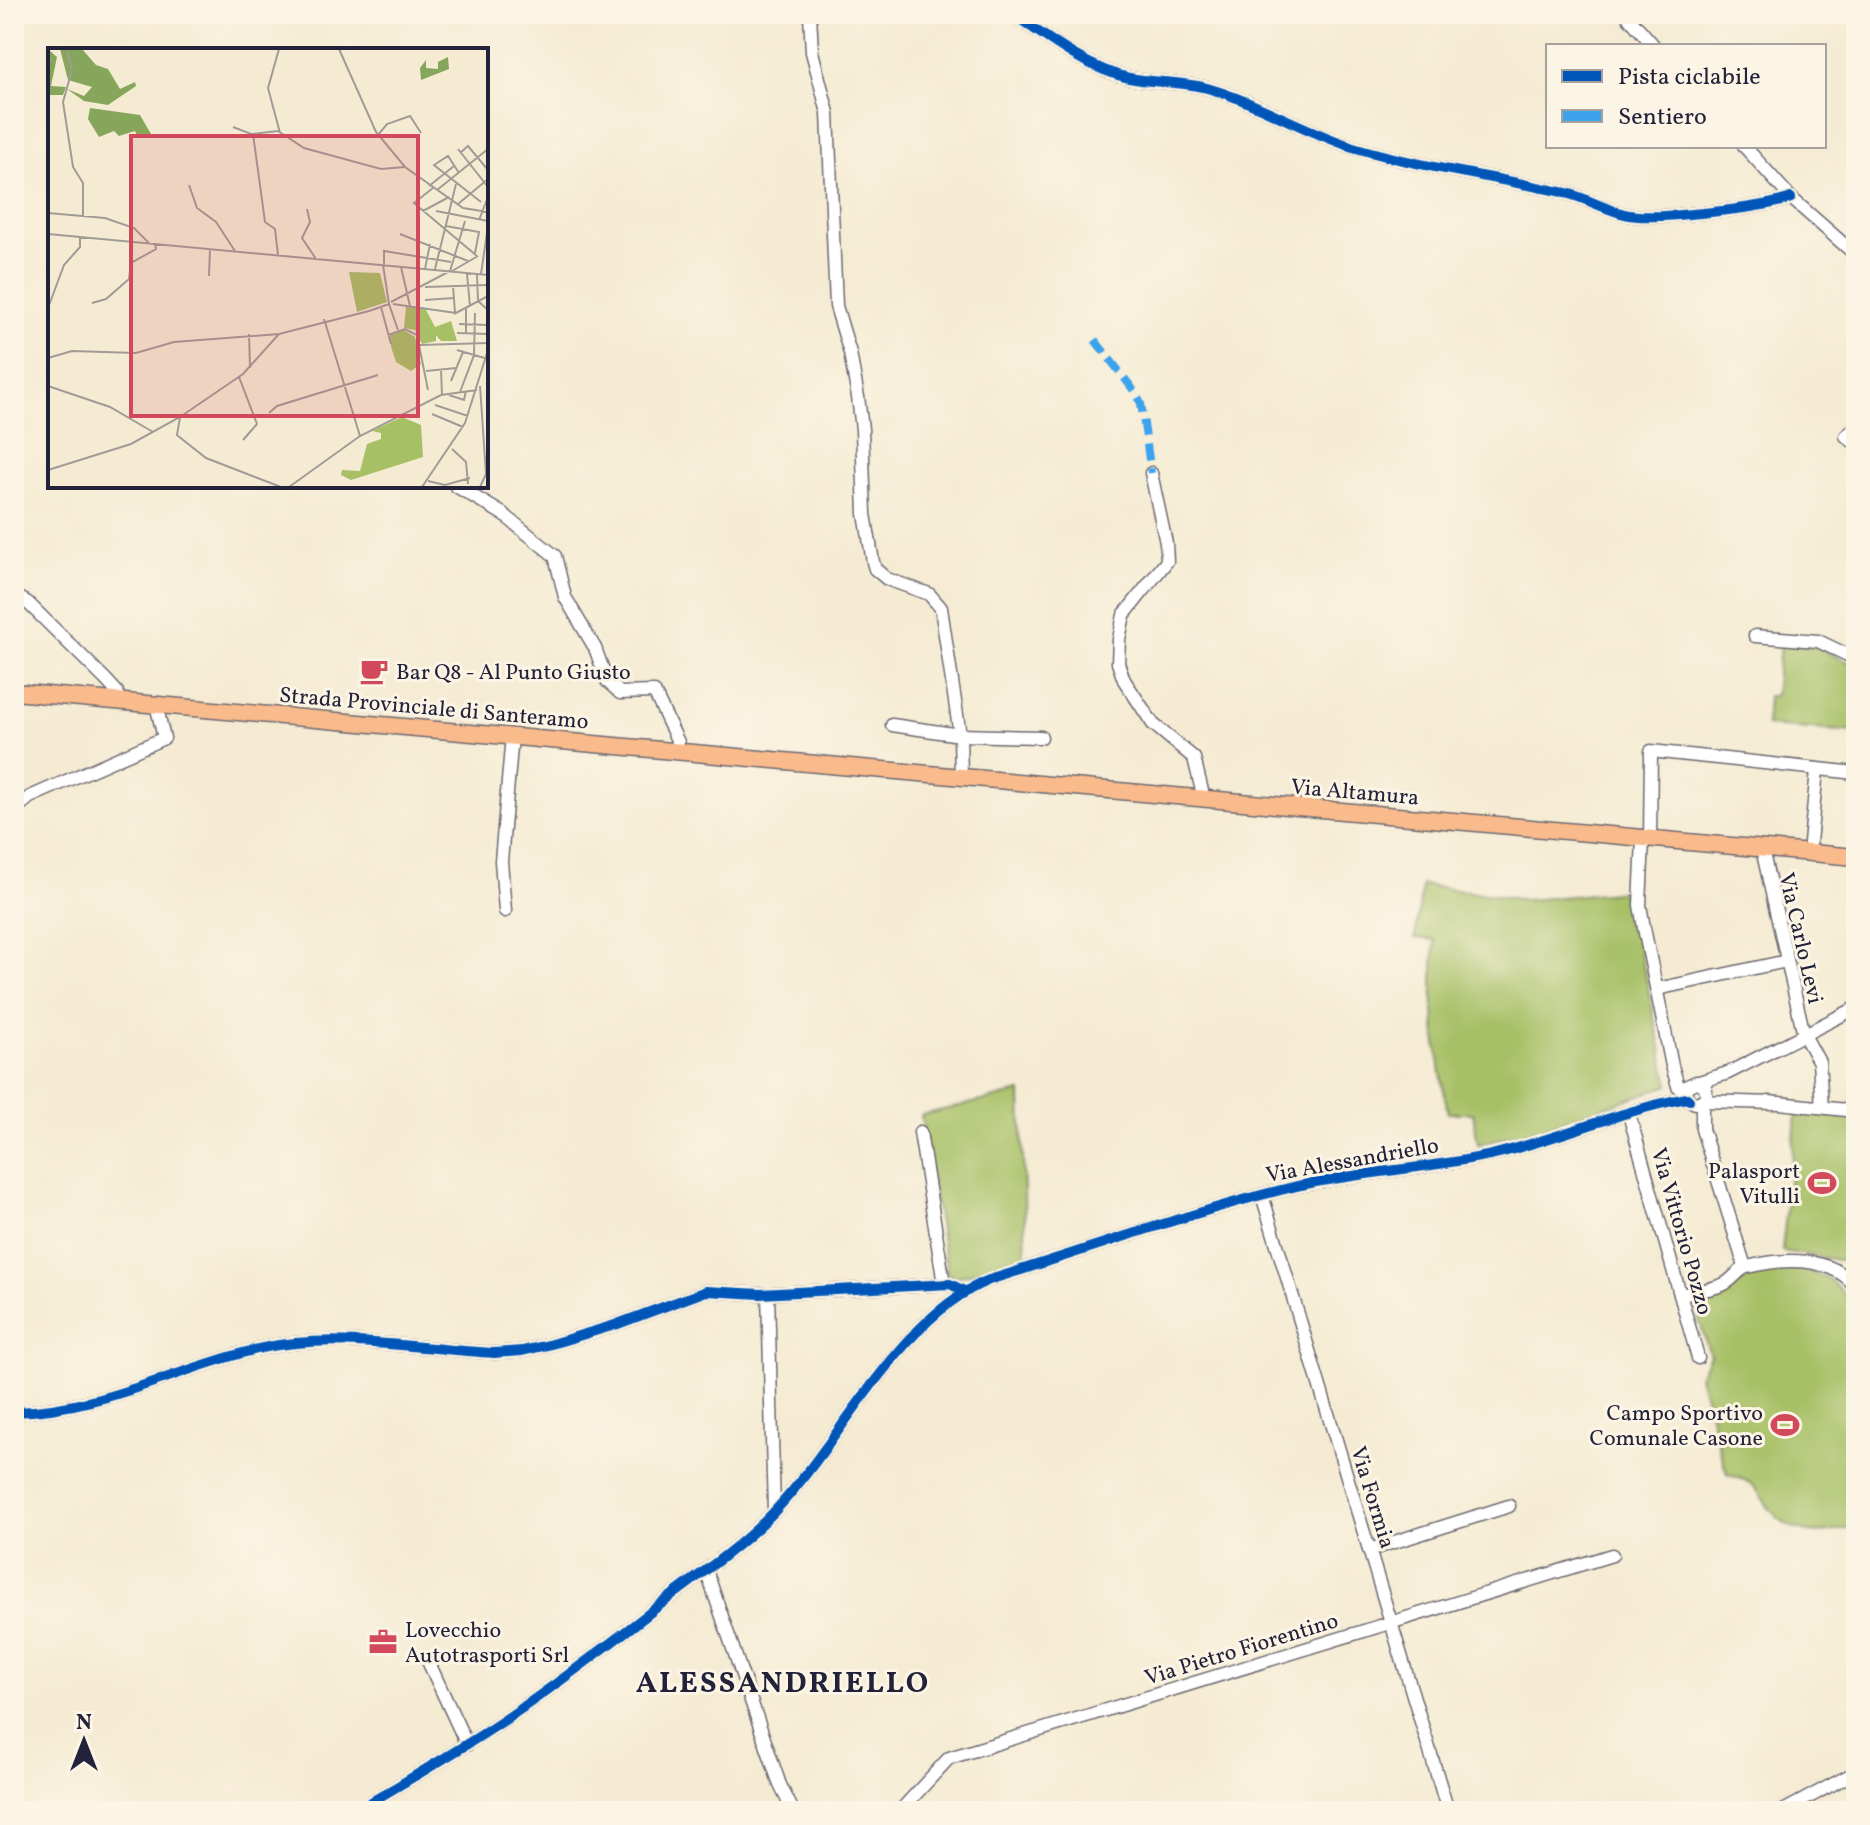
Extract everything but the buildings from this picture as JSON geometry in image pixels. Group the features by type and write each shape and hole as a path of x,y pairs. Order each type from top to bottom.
{"main road":[{"name":"Strada Provinciale di Santeramo","path":"14,692 479,739 512,736 851,767"},
{"name":"Via Altamura","path":"851,767 1856,857"}],"street":[{"path":"810,14 814,60 828,113 836,306 850,353 858,397 865,514 873,562 875,569 887,579 929,594 941,608 960,735 961,777"},
{"path":"1013,14 1094,64 1129,78 1170,80 1208,88 1352,146 1463,174 1569,194 1628,215 1650,217 1719,210 1779,203 1791,198"},
{"path":"1626,14 1652,44"},
{"path":"1746,148 1791,198 1856,255"},
{"path":"1151,473 1167,561 1124,615 1118,663 1124,680 1153,724 1194,758 1204,799"},
{"path":"459,488 503,514 555,556 565,597 595,648 607,681 620,693 654,692 678,742 678,752"},
{"path":"14,595 28,603 106,680 117,692 119,701"},
{"path":"1755,636 1818,641 1856,659"},
{"path":"14,810 30,797 164,738 156,704"},
{"path":"892,725 960,735 1041,737"},
{"path":"505,911 501,861 512,736"},
{"path":"1745,1267 1702,1129 1695,1092 1672,1066 1640,905 1651,751 1856,773"},
{"path":"1809,853 1817,770"},
{"name":"Via Carlo Levi","path":"1762,849 1804,1035 1819,1062 1822,1107"},
{"path":"1657,989 1787,961"},
{"name":"Via Alessandriello","path":"356,1811 467,1745 544,1693 706,1570 774,1511 887,1368 928,1323 964,1291 989,1280 1262,1195 1332,1178 1491,1155 1629,1114 1670,1095 1695,1092 1856,1008"},
{"path":"1695,1092 1856,1111"},
{"name":"Via Vittorio Pozzo","path":"1629,1114 1698,1358"},
{"path":"920,1132 944,1284"},
{"name":"Via Formia","path":"1262,1195 1448,1811"},
{"path":"1680,1295 1725,1285 1745,1267 1785,1261 1834,1269 1848,1277 1856,1287"},
{"path":"14,1412 43,1411 136,1389 210,1363 279,1345 310,1342 512,1352 615,1325 696,1293 719,1290 768,1294 944,1284 964,1291"},
{"path":"768,1294 774,1511"},
{"path":"1369,1550 1509,1506"},
{"name":"Via Pietro Fiorentino","path":"901,1810 949,1758 1612,1555"},
{"path":"706,1570 780,1785 793,1811"},
{"path":"428,1661 467,1745"},
{"path":"1783,1811 1856,1772"}],"green space":[{"path":"1780,645 1817,647 1856,666 1856,732 1766,726 1768,696 1775,696"},
{"path":"1422,885 1526,900 1627,891 1669,1085 1538,1130 1478,1144 1473,1113 1448,1113 1435,1027 1435,940 1415,938"},
{"path":"1021,1092 1026,1261 952,1278 947,1272 921,1115"},
{"name":"Palasport Vitulli","path":"1797,1110 1856,1116 1856,1263 1782,1251"},
{"name":"Campo Sportivo Comunale Casone","path":"1779,1267 1804,1269 1825,1278 1843,1293 1856,1315 1856,1525 1833,1532 1810,1532 1788,1525 1770,1509 1751,1484 1727,1474 1699,1376 1710,1356 1693,1298 1720,1293 1759,1271"}],"marked path":[{"path":"1095,340 1141,403 1151,473"}],"cycle path":[{"path":"1013,14 1068,52 1114,74 1207,88 1353,147 1432,167 1566,193 1629,215 1735,209 1791,198"},
{"path":"356,1811 526,1705 740,1543 791,1492 896,1354 956,1298 989,1280 1258,1196 1322,1181 1495,1154 1639,1110 1689,1100"},
{"path":"14,1412 78,1404 231,1356 290,1343 348,1341 494,1353 522,1351 615,1325 706,1291 760,1294 950,1284 964,1291"}],"place":[{"name":"Bar Q8 - Al Punto Giusto","path":"374,671"},
{"name":"Palasport Vitulli","path":"1822,1183"},
{"name":"Campo Sportivo Comunale Casone","path":"1785,1425"},
{"name":"Lovecchio Autotrasporti Srl","path":"383,1642"}],"district":[{"name":"ALESSANDRIELLO","path":"783,1682"}]}
